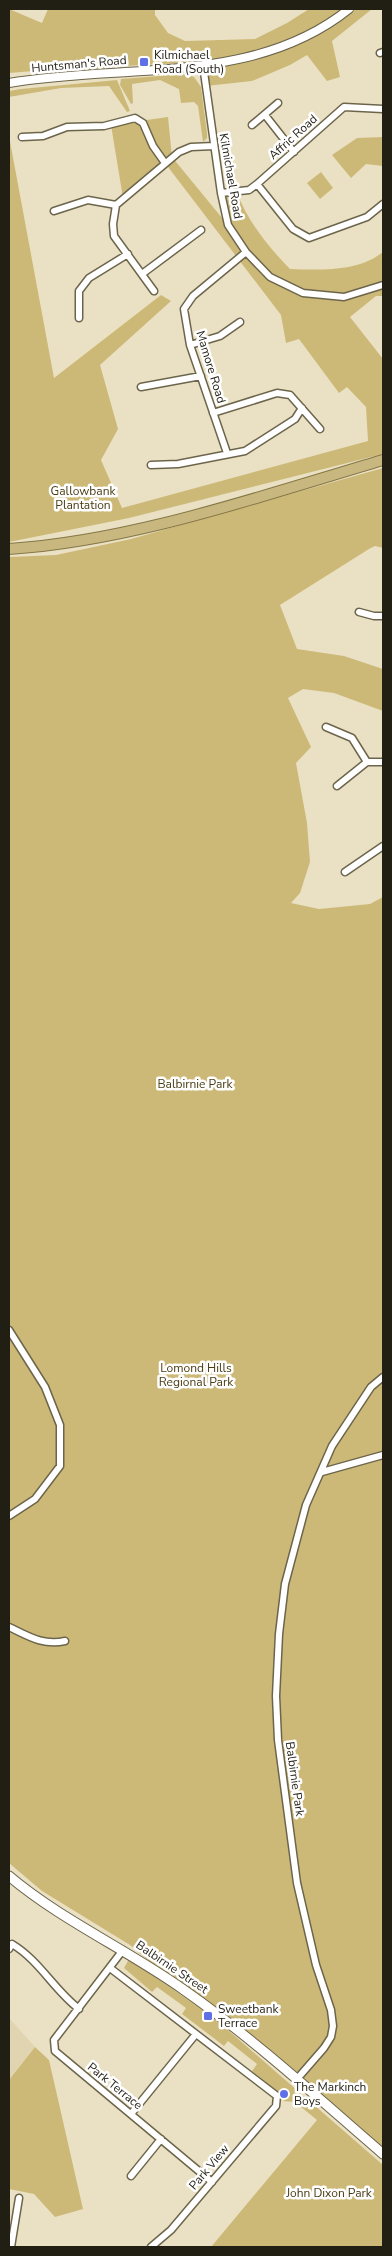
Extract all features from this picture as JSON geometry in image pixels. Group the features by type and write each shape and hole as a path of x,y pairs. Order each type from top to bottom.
{"highway":[{"path":"9,549 44,547 117,533 201,513 383,460"}],"main road":[{"name":"Balbirnie Street","path":"9,1876 33,1895 123,1950 196,1998 297,2079 383,2154"}],"street":[{"name":"Huntsman's Road","path":"9,83 58,76 204,66 236,61 277,49 323,27 349,9"},
{"name":"Kilmichael Road","path":"204,66 214,146 228,225 246,252 270,277 303,293 344,297 383,285"},
{"path":"252,126 278,103"},
{"name":"Affric Road","path":"221,192 249,190 344,107 383,109"},
{"path":"265,115 294,152"},
{"path":"22,137 43,136 67,127 104,126 135,118 143,122 153,146 165,162"},
{"path":"154,291 114,236 113,224 116,204 165,162 185,149 214,146"},
{"path":"257,184 293,229 309,238 367,216 383,204"},
{"path":"54,211 88,200 116,204"},
{"path":"142,274 201,230"},
{"name":"Mamore Road","path":"227,453 190,345 184,310 193,296 246,252"},
{"path":"79,318 79,291 89,278 128,254"},
{"path":"190,345 220,336 240,322"},
{"path":"141,387 201,376"},
{"path":"213,412 277,393 290,395 320,429"},
{"path":"151,465 178,464 244,451 295,418 302,408"},
{"path":"359,612 383,616"},
{"path":"326,727 352,738 367,762"},
{"path":"337,786 367,762 383,762"},
{"path":"345,872 383,846"},
{"path":"9,1330 45,1387 60,1424 60,1466 35,1499 9,1516"},
{"name":"Balbirnie Park","path":"297,2079 324,2048 331,2036 333,2026 331,2010 316,1965 297,1883 278,1740 277,1670 285,1584 306,1505 332,1446 371,1387 383,1377"},
{"path":"322,1472 383,1455"},
{"path":"9,1627 33,1638 53,1644 65,1641"},
{"path":"10,1945 35,1962 64,1997 79,2009 123,1950"},
{"path":"110,1968 196,2034 131,2114"},
{"name":"Park Terrace","path":"79,2009 54,2040 55,2051 212,2182"},
{"name":"Park View","path":"150,2247 171,2230 276,2106 276,2096 196,2034"},
{"path":"131,2176 161,2139"},
{"path":"11,2247 12,2223 19,2198"}],"shaded area":[{"path":"9,2018 35,2047 9,2080"}],"green space":[{"path":"9,9 42,23 48,9 155,9 155,15 168,33 185,41 255,39 287,23 309,9 372,9 332,41 340,77 327,81 307,55 290,65 252,81 206,86 203,65 277,49 331,18 281,42 228,57 100,68 58,76 58,69 9,73"},
{"path":"185,74 194,77 201,87 207,133 207,138 203,142 198,106 194,102 181,103 179,89 160,80 132,84 133,103 131,104 120,85 121,79"},
{"path":"117,80 130,111 127,112 109,86 61,88 9,97 9,91 21,89"},
{"name":"Gallowbank Plantation","path":"168,117 172,157 227,224 221,193 236,191 259,233 290,269 326,269 351,266 373,259 383,252 383,296 376,296 350,317 383,359 383,454 129,518 9,542 9,136 54,378 161,295 171,301 100,365 118,429 101,460 122,508 368,441 366,407 347,387 339,393 299,339 286,343 281,315 165,163 123,198 111,125"},
{"path":"383,137 383,166 366,164 351,178 332,155 357,138"},
{"path":"321,172 333,188 320,199 307,183"},
{"name":"Lomond Hills Regional Park","path":"383,468 383,548 375,546 369,549 280,605 297,649 344,656 383,669 383,711 334,693 303,689 288,698 311,747 296,763 307,823 310,862 300,893 291,903 319,909 370,904 383,897 383,2159 130,1945 42,1891 9,1863 9,557 56,555 131,539"},
{"name":"John Dixon Park","path":"129,1959 213,2017 383,2165 383,2247 211,2247 317,2120 295,2102 283,2101 289,2095 283,2089 279,2093 252,2071 257,2064 228,2041 224,2046 182,2014 186,2008 157,1987 152,1992 124,1968"},
{"path":"35,2047 49,2060 83,2209 55,2217 34,2194 9,2189 9,2080"}],"place":[{"name":"Kilmichael Road (South)","path":"144,62"},
{"name":"Sweetbank Terrace","path":"208,2016"},
{"name":"The Markinch Boys","path":"284,2094"}]}
